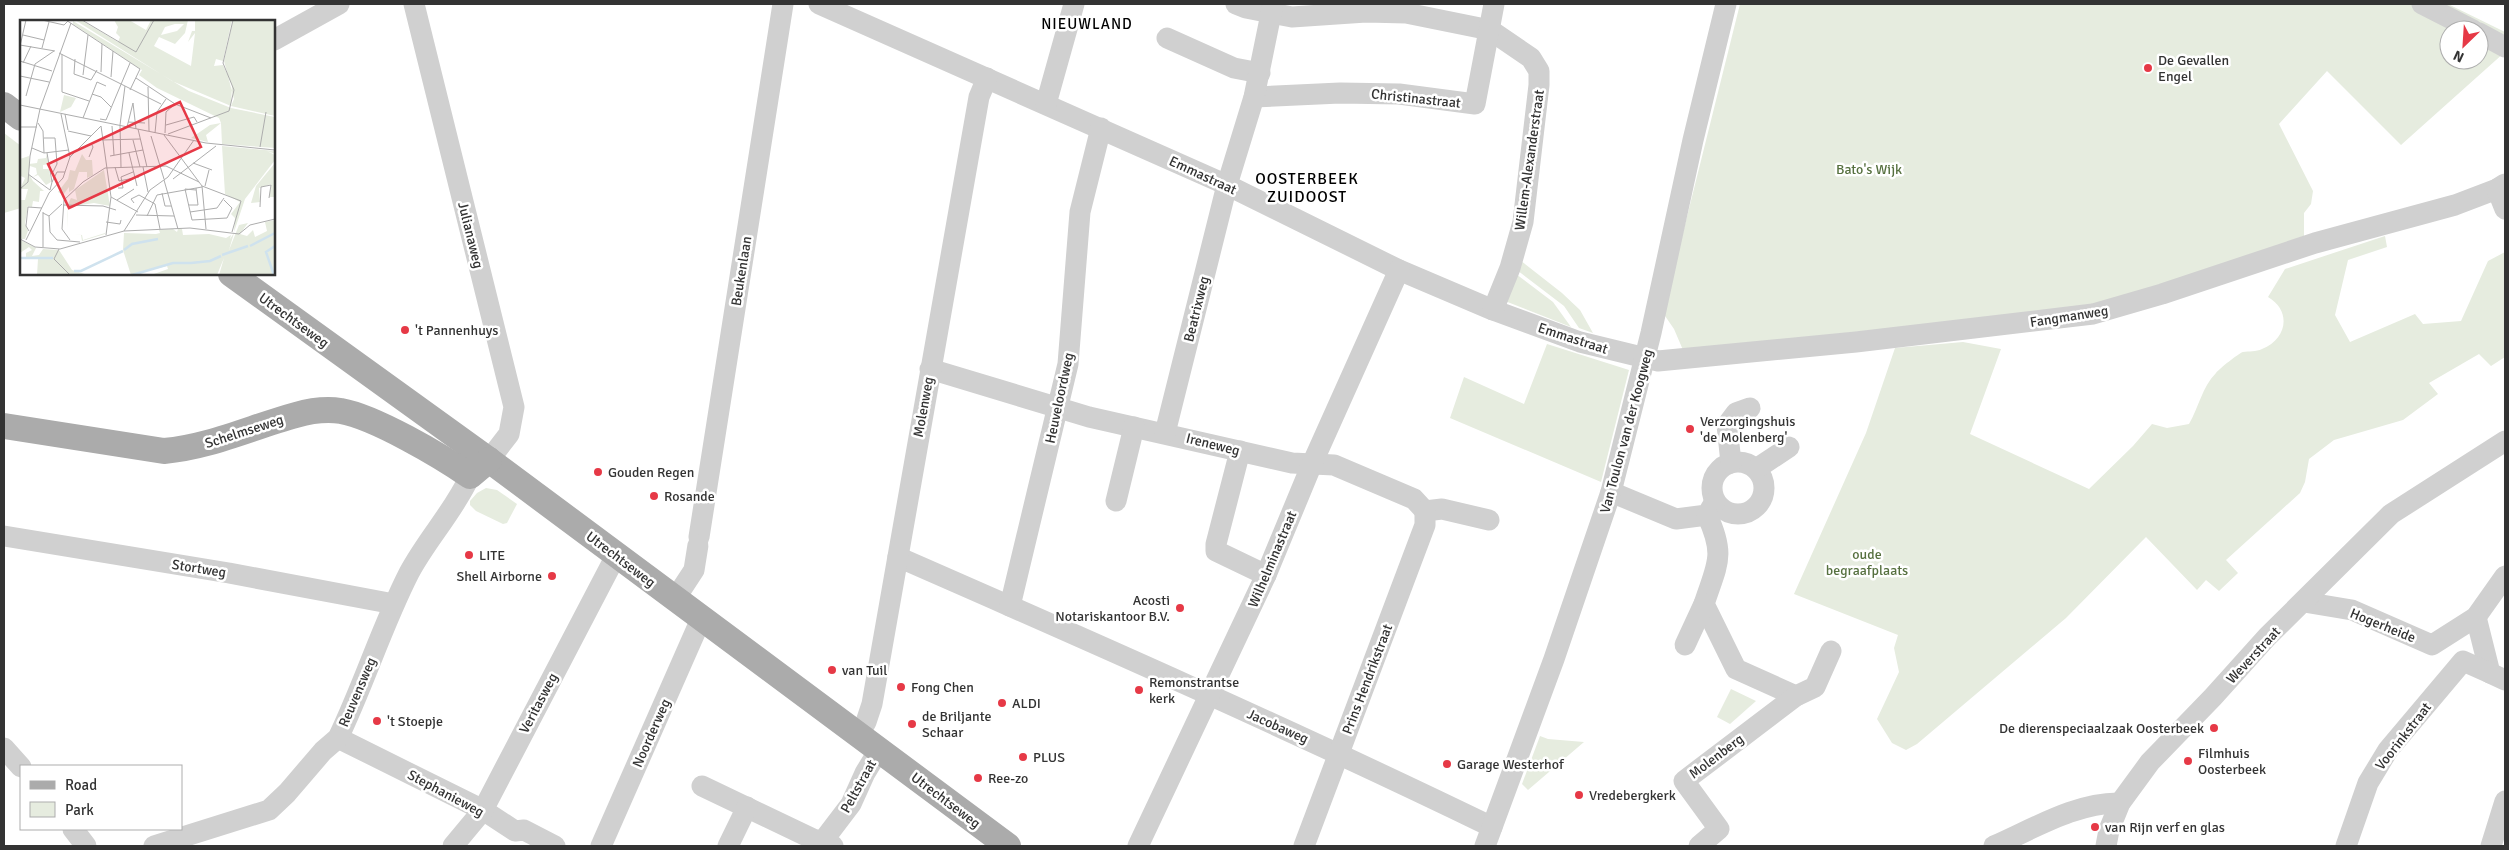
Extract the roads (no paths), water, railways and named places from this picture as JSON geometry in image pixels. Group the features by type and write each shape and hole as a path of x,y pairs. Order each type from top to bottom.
{"main road":[{"path":"4,106 20,117"},
{"name":"Utrechtseweg","path":"232,275 480,468 618,556 1007,846"},
{"name":"Schelmseweg","path":"4,426 164,451 188,449 298,414 330,410 360,416 445,459 480,468"}],"street":[{"path":"275,39 339,4"},
{"name":"Julianaweg","path":"414,4 514,407 509,433 480,468"},
{"name":"Beukenlaan","path":"675,599 694,570 783,4"},
{"name":"Emmastraat","path":"819,4 1101,128 1227,186 1399,270 1493,310 1580,342 1645,357"},
{"path":"1046,104 1074,4"},
{"path":"1236,4 1272,9 1292,17 1366,12 1406,13 1490,30"},
{"name":"Christinastraat","path":"1254,97 1340,93 1400,94 1475,104 1494,4"},
{"name":"Van Toulon van der Koogweg","path":"1489,836 1587,566 1611,492 1645,357 1726,4"},
{"path":"2422,4 2453,20"},
{"name":"Beatrixweg","path":"1165,433 1227,186 1254,97 1272,9"},
{"name":"Willem-Alexanderstraat","path":"1490,30 1531,58 1539,71 1540,85 1523,222 1510,268 1493,310"},
{"path":"1167,38 1234,68 1260,73"},
{"path":"2489,38 2505,47"},
{"name":"Molenweg","path":"858,735 866,722 872,704 979,97 988,78"},
{"name":"Heuveloordweg","path":"1010,606 1068,364 1080,212 1101,128"},
{"path":"2501,186 2505,209"},
{"name":"Fangmanweg","path":"1645,357 1658,360 1850,343 2094,314 2162,294 2315,243 2454,205 2501,186"},
{"name":"Wilhelminastraat","path":"1138,846 1211,696 1266,575 1312,464 1399,270"},
{"name":"Ireneweg","path":"930,369 1058,409 1292,463 1334,465 1414,499 1425,511"},
{"path":"1731,463 1727,425 1736,413 1750,408"},
{"path":"1116,502 1134,427"},
{"name":"Weverstraat","path":"2106,846 2109,830 2120,803 2150,762 2214,697 2267,637 2391,514 2505,441"},
{"path":"1756,469 1788,447"},
{"path":"1240,451 1216,544 1216,551 1266,575"},
{"path":"1611,492 1676,519 1711,508 1721,508 1737,514 1754,509 1764,494 1762,477 1756,469 1740,462 1731,463 1718,472 1714,478 1711,508 1720,554 1704,604 1685,645"},
{"name":"Reuvensweg","path":"154,846 269,810 288,793 323,751 338,738 394,604 424,545 480,468"},
{"path":"1425,511 1442,509 1489,520"},
{"name":"Prins Hendrikstraat","path":"1304,846 1425,525 1425,511"},
{"name":"Stortweg","path":"4,536 238,574 394,604"},
{"name":"Veritasweg","path":"453,846 483,810 610,567 618,556"},
{"name":"Jacobaweg","path":"898,557 1339,753 1489,836"},
{"name":"Hogerheide","path":"2432,645 2476,617 2505,576"},
{"name":"Hogerheide","path":"2304,602 2352,610 2432,645 2463,661"},
{"path":"1704,604 1736,669 1796,696"},
{"path":"2476,617 2498,677"},
{"name":"Noorderweg","path":"601,846 701,619"},
{"name":"Molenberg","path":"1699,846 1719,829 1684,781 1796,696 1815,687 1831,651"},
{"path":"2463,661 2498,677"},
{"name":"Voorinkstraat","path":"2346,846 2368,783 2388,750 2463,661"},
{"name":"Stephanieweg","path":"338,738 483,810 515,831 524,830 555,846"},
{"path":"4,748 20,765"},
{"name":"Peltstraat","path":"825,845 851,804 865,773 879,750"},
{"path":"702,786 825,845"},
{"path":"2490,846 2505,801"},
{"path":"1994,846 2084,808 2106,802 2120,803"},
{"path":"728,846 747,807"},
{"path":"73,830 86,846"}],"place":[{"name":"De Gevallen Engel","path":"2148,68"},
{"name":"'t Pannenhuys","path":"405,330"},
{"name":"Verzorgingshuis 'de Molenberg'","path":"1690,429"},
{"name":"Gouden Regen","path":"598,472"},
{"name":"Rosande","path":"654,496"},
{"name":"LITE","path":"469,555"},
{"name":"Shell Airborne","path":"552,576"},
{"name":"Acosti Notariskantoor B.V.","path":"1180,608"},
{"name":"van Tuil","path":"832,670"},
{"name":"Fong Chen","path":"901,687"},
{"name":"Remonstrantse kerk","path":"1139,690"},
{"name":"ALDI","path":"1002,703"},
{"name":"'t Stoepje","path":"377,721"},
{"name":"de Briljante Schaar","path":"912,724"},
{"name":"De dierenspeciaalzaak Oosterbeek","path":"2214,728"},
{"name":"PLUS","path":"1023,757"},
{"name":"Filmhuis Oosterbeek","path":"2188,761"},
{"name":"Garage Westerhof","path":"1447,764"},
{"name":"Ree-zo","path":"978,778"},
{"name":"Vredebergkerk","path":"1579,795"},
{"name":"van Rijn verf en glas","path":"2095,827"}],"district":[{"name":"NIEUWLAND","path":"1087,24"},
{"name":"OOSTERBEEK ZUIDOOST","path":"1307,187"}],"park label":[{"name":"Bato's Wijk","path":"1869,169"},
{"name":"oude begraafplaats","path":"1867,562"}]}
